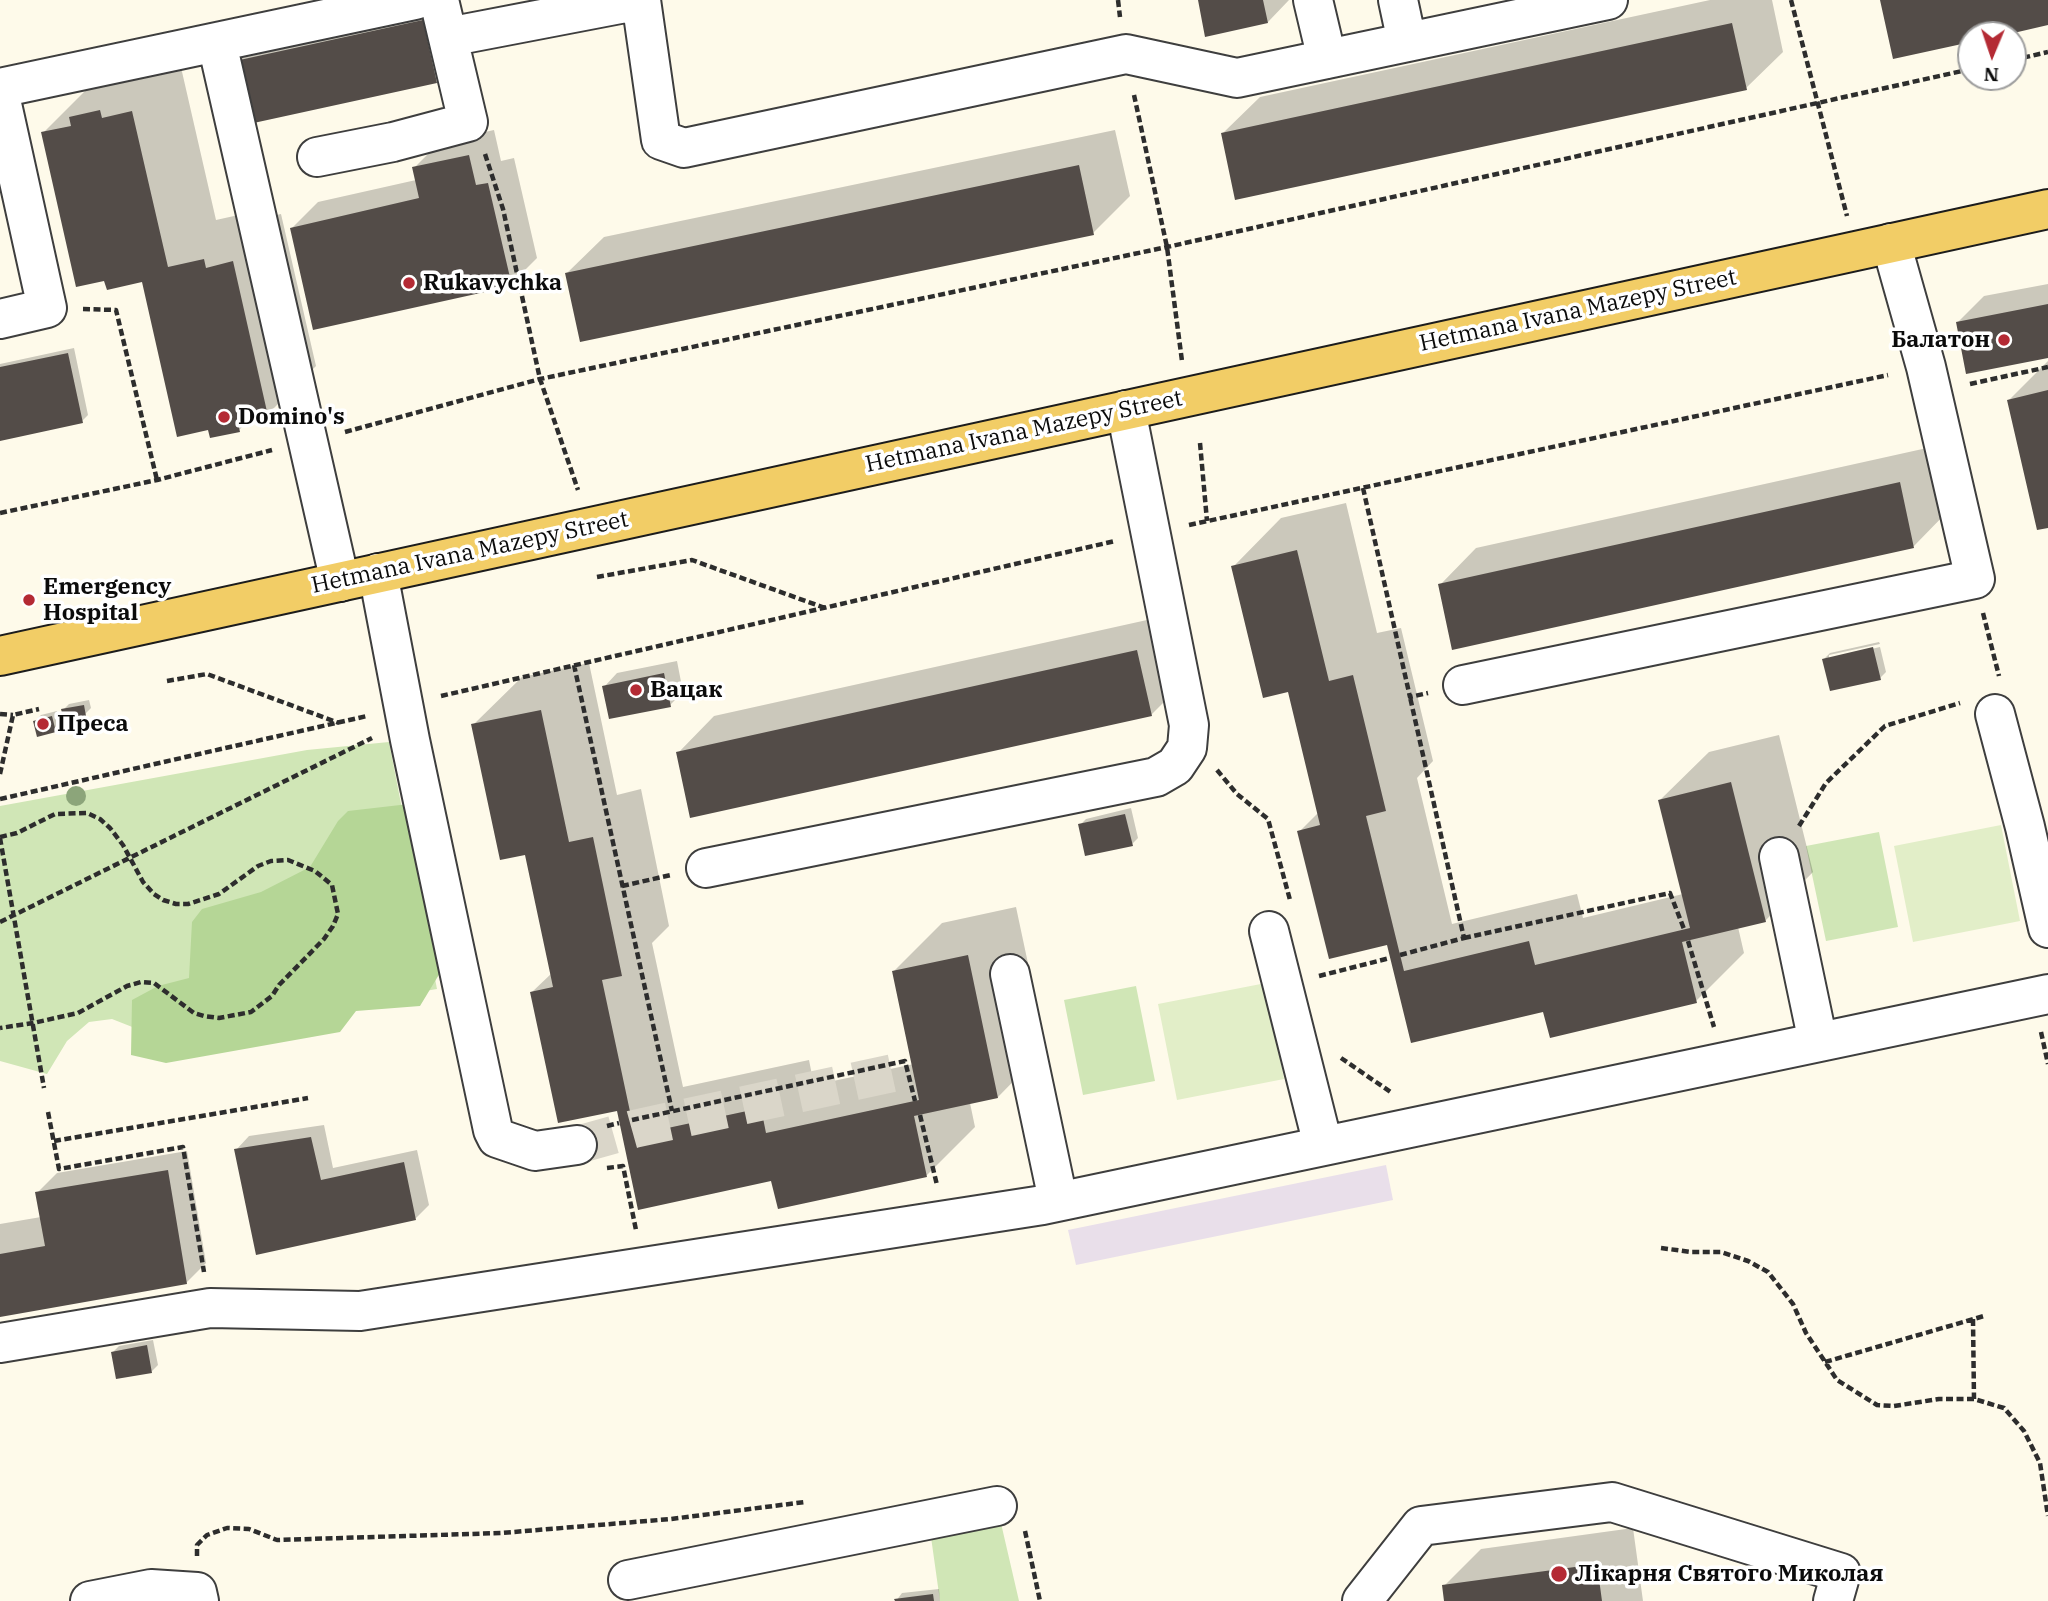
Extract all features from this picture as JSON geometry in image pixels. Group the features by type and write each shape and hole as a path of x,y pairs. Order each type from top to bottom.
{"main road":[{"name":"Hetmana Ivana Mazepy Street","path":"0,656 2048,209"}],"street":[{"path":"0,88 415,0"},
{"path":"317,157 393,142 468,122 439,0"},
{"path":"448,37 641,0 661,140 684,148 1126,54 1237,78 1608,0"},
{"path":"1313,0 1327,59"},
{"path":"1398,0 1407,42"},
{"path":"217,43 340,582"},
{"path":"0,95 47,308 0,319"},
{"path":"1463,685 1975,579 1926,367 1873,247"},
{"path":"706,868 1156,776 1175,766 1187,748 1189,725 1126,410"},
{"path":"378,573 408,729 493,1130 497,1138 535,1152 586,1157"},
{"path":"1979,708 2025,827 2048,928"},
{"path":"1779,857 1818,1042"},
{"path":"1281,921 1323,1145"},
{"path":"1010,974 1058,1200"},
{"path":"0,1342 210,1308 360,1311 1043,1205 2048,994"},
{"path":"1362,1601 1421,1526 1612,1502 1841,1573 1833,1601"},
{"path":"628,1580 1010,1516"},
{"path":"90,1601 151,1589 198,1597"}],"path":[{"path":"1791,0 1818,103 1873,247"},
{"path":"2027,57 2048,52"},
{"path":"1126,54 1167,247 1183,369"},
{"path":"340,433 540,379 1167,247 1957,72"},
{"path":"468,122 483,147 503,209 540,379 578,491"},
{"path":"116,310 157,480"},
{"path":"1184,526 1926,367 1966,384 2048,366"},
{"path":"1200,443 1207,521"},
{"path":"0,513 157,480 276,449"},
{"path":"1363,488 1464,938"},
{"path":"439,696 1122,540"},
{"path":"597,577 692,560 826,608"},
{"path":"1975,579 1996,667"},
{"path":"574,665 672,1111"},
{"path":"167,681 206,674 339,723"},
{"path":"1410,697 1463,685"},
{"path":"1779,857 1826,783 1885,726 1979,708"},
{"path":"0,714 13,715 40,709"},
{"path":"0,799 377,713"},
{"path":"0,774 13,715"},
{"path":"0,922 375,736"},
{"path":"1237,794 1268,818 1281,921"},
{"path":"0,1028 33,1023 78,1013 127,986 141,982 154,984 194,1013 204,1017 219,1018 251,1012 272,996 333,926 338,914 332,885 315,871 299,863 288,860 271,861 258,866 219,894 188,904 176,904 154,894 143,882 110,828 100,819 87,814 55,814 17,833 0,837 15,914 33,1023 44,1088"},
{"path":"622,886 706,868"},
{"path":"1400,955 1464,938 1670,893 1684,929"},
{"path":"1688,941 1722,1062"},
{"path":"1311,978 1390,958"},
{"path":"1340,1058 1392,1093"},
{"path":"632,1121 905,1061 915,1101"},
{"path":"54,1141 308,1098"},
{"path":"48,1112 59,1169 183,1147 210,1308"},
{"path":"920,1115 947,1220"},
{"path":"586,1157 623,1166 635,1227"},
{"path":"1661,1248 1721,1252 1748,1261 1768,1272 1793,1304 1806,1333 1837,1380 1877,1405 1894,1406 1939,1399 1974,1399 2004,1408 2024,1431 2040,1463 2048,1516"},
{"path":"1825,1362 1984,1316"},
{"path":"1973,1319 1974,1399"},
{"path":"198,1597 197,1545 207,1535 227,1528 249,1529 277,1540 501,1533 671,1519 808,1502"},
{"path":"1010,1516 1040,1601"}],"shaded area":[{"path":"1386,1165 1393,1200 1076,1265 1068,1230"}],"green space":[{"path":"389,742 437,989 145,1032 112,1019 89,1022 67,1041 47,1074 0,1061 0,806 307,750"},
{"path":"409,804 446,963 420,1006 356,1011 340,1032 166,1063 131,1055 132,1000 158,986 189,978 192,922 202,909 261,892 310,867 338,821 348,811"},
{"path":"2001,825 2020,921 1913,942 1894,846"},
{"path":"1879,832 1898,927 1826,941 1806,846"},
{"path":"1266,983 1284,1079 1177,1100 1158,1004"},
{"path":"1136,986 1155,1081 1083,1095 1064,1000"},
{"path":"997,1506 1019,1601 940,1601 930,1530"}],"building":[{"path":"1198,0 1263,0 1268,23 1205,37"},
{"path":"1880,0 2048,0 2048,25 2027,30 2027,21 1957,21 1957,45 1893,59"},
{"path":"423,20 437,83 249,124 235,61"},
{"path":"1732,23 1747,90 1235,200 1221,133"},
{"path":"100,110 102,118 132,111 168,267 204,259 206,268 233,261 268,416 238,423 240,432 210,438 208,430 177,437 142,282 107,290 104,281 76,287 41,132 71,126 69,117"},
{"path":"469,155 476,185 488,183 512,286 313,330 290,228 419,198 412,167"},
{"path":"1079,165 1094,235 580,342 565,273"},
{"name":"Балатон","path":"2048,304 2048,358 1966,374 1956,322"},
{"path":"68,353 83,423 0,441 0,367"},
{"path":"2048,390 2048,528 2037,530 2007,400"},
{"path":"1900,482 1914,548 1452,650 1438,584"},
{"path":"1297,550 1329,681 1353,675 1386,811 1366,816 1404,971 1529,941 1535,965 1690,928 1658,800 1731,782 1766,922 1682,942 1697,1003 1550,1038 1543,1012 1411,1043 1387,945 1329,959 1297,831 1320,825 1288,692 1263,698 1231,566"},
{"path":"1873,647 1881,680 1830,691 1822,659"},
{"path":"1137,650 1152,716 690,818 676,752"},
{"path":"664,673 671,707 609,719 602,686"},
{"path":"84,705 86,716 64,721 61,709"},
{"path":"541,710 569,842 593,837 622,976 602,980 635,1135 761,1108 766,1133 919,1100 892,971 968,955 998,1098 914,1116 927,1177 778,1209 771,1181 638,1210 617,1111 558,1123 530,992 553,987 525,855 500,860 471,724"},
{"path":"52,716 56,732 37,737 33,721"},
{"path":"1125,814 1133,846 1085,856 1078,824"},
{"path":"311,1137 321,1180 404,1162 416,1220 256,1255 234,1149"},
{"path":"168,1170 187,1284 0,1317 0,1254 45,1246 35,1192"},
{"path":"147,1345 152,1373 116,1379 111,1352"},
{"name":"Лікарня Святого Миколая","path":"1597,1564 1602,1601 1444,1601 1442,1585"},
{"path":"933,1594 934,1601 894,1599"}],"tunnel":[{"path":"577,1145 634,1129 907,1070"}],"place":[{"name":"Rukavychka","path":"409,283"},
{"name":"Балатон","path":"2004,340"},
{"name":"Domino's","path":"224,417"},
{"name":"Emergency Hospital","path":"29,600"},
{"name":"Вацак","path":"636,690"},
{"name":"Преса","path":"43,724"},
{"name":"Лікарня Святого Миколая","path":"1559,1574"}]}
